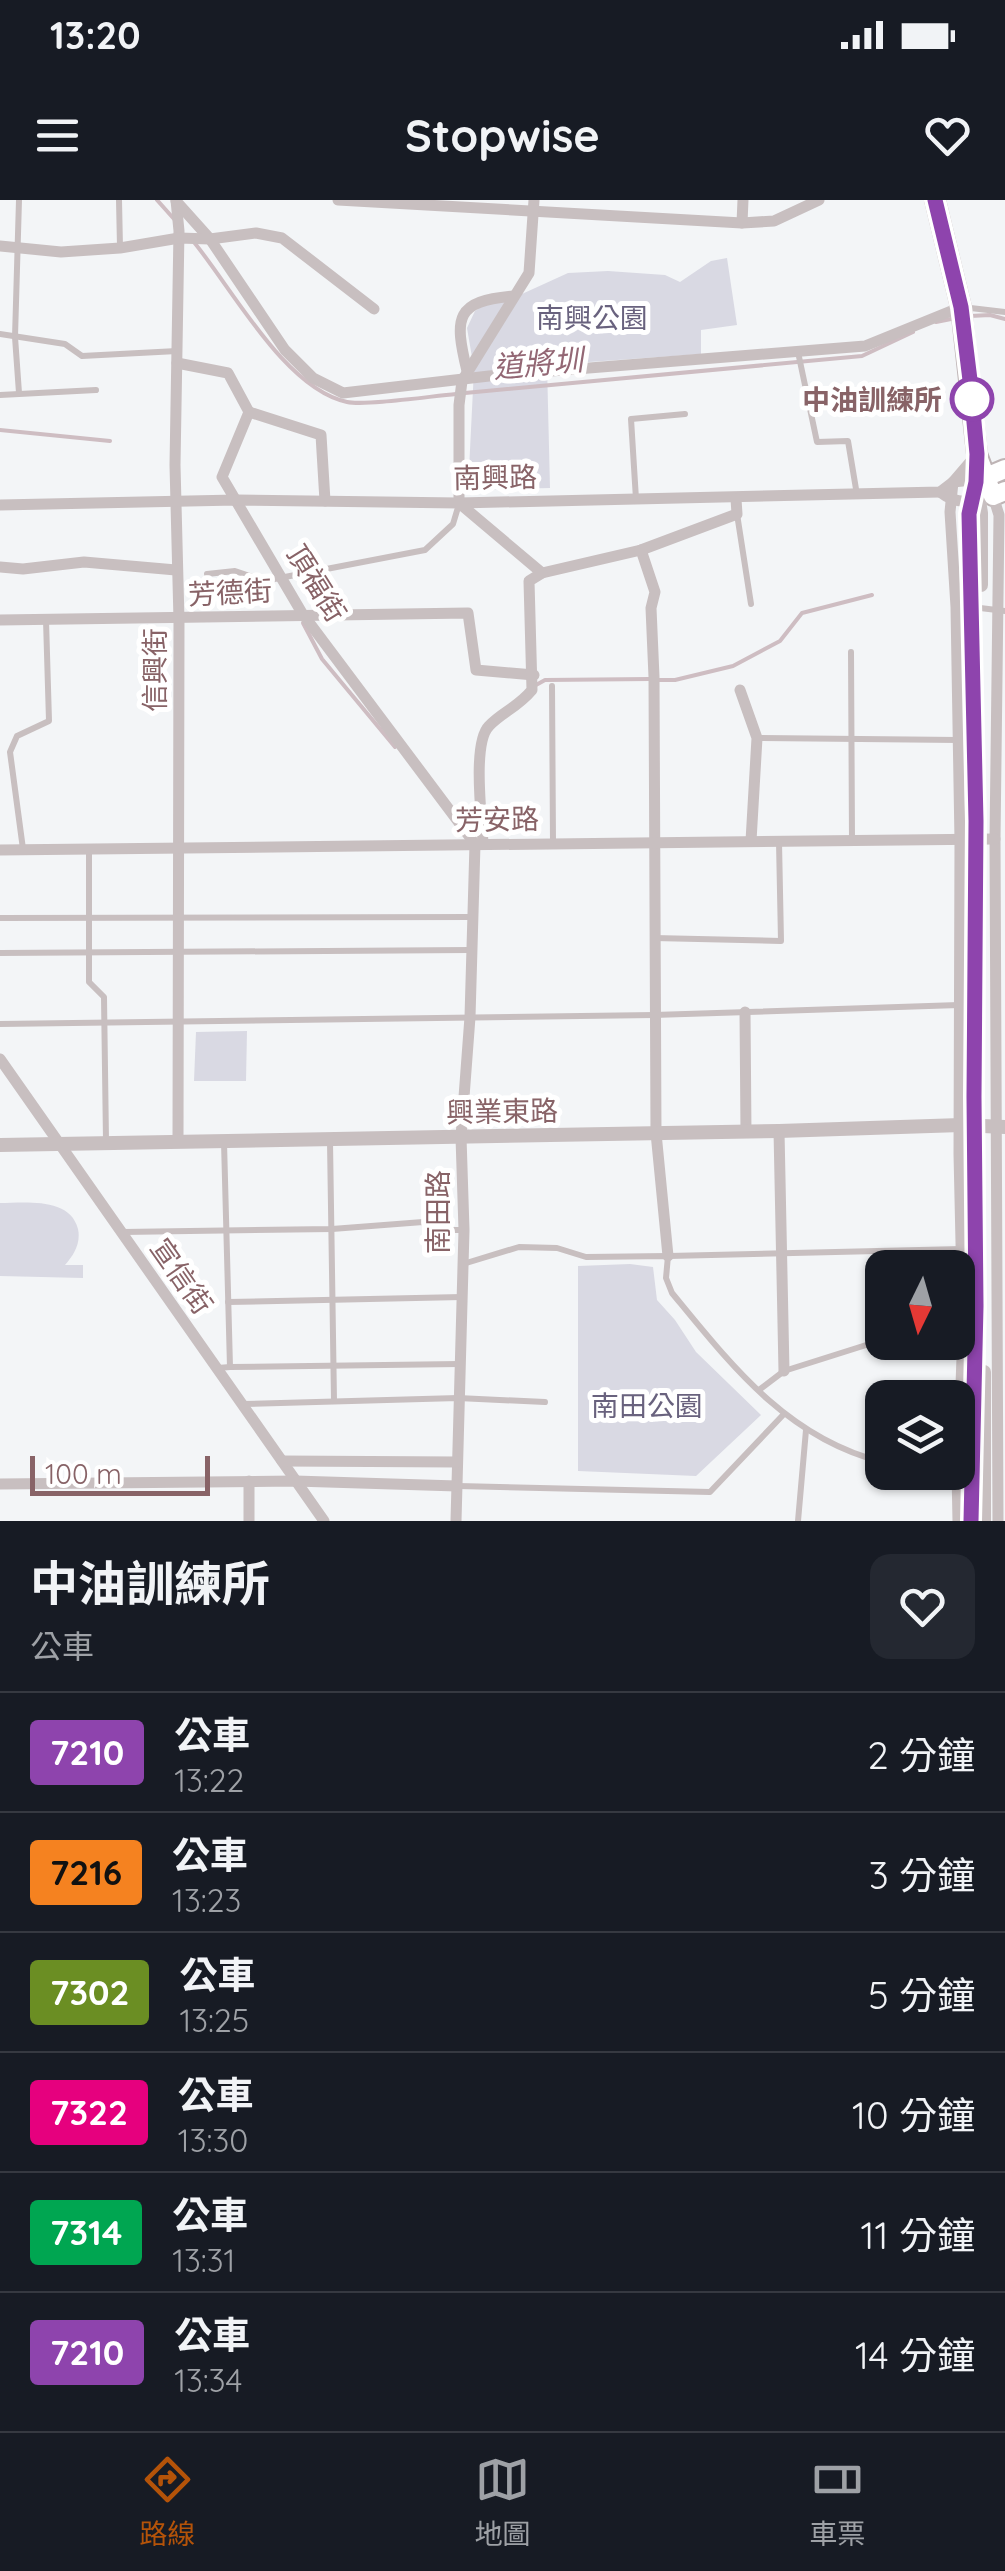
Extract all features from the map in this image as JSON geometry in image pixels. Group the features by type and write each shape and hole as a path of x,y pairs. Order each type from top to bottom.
{"main road":[{"path":"935,200 962,316 977,454 987,497"},
{"path":"981,479 1005,468"}],"street":[{"path":"338,200 534,206 742,223 774,221 818,200"},
{"path":"742,223 744,200"},
{"path":"177,204 190,237 285,350 313,378 343,393 464,376 880,342 962,316"},
{"name":"信興街","path":"177,204 190,237 177,357 178,1141"},
{"path":"464,376 529,272 534,206"},
{"path":"0,246 61,252 190,237 256,234 282,238 374,308"},
{"path":"514,296 482,298 469,307 461,320 464,376 459,405 459,503 542,573"},
{"path":"177,357 228,373 249,412 321,435 325,501"},
{"name":"頂福街","path":"249,412 222,477 302,613 479,844"},
{"path":"977,454 940,492 951,501 987,497"},
{"path":"953,482 981,479"},
{"path":"953,482 958,740 978,840 984,1126 972,1250"},
{"name":"南興路","path":"0,505 236,500 459,503 940,492"},
{"path":"984,1521 975,1477 1001,1414 975,1331 984,1126 977,607 987,497"},
{"path":"975,1331 1000,1250 984,1126 959,1005 1001,610 998,515 987,497"},
{"path":"534,675 529,581 542,573 641,550 737,514 736,499"},
{"path":"641,550 655,592 651,608 656,1133 668,1256"},
{"path":"0,567 23,569 84,562 176,570"},
{"name":"芳德街","path":"0,620 468,613 476,670 534,675"},
{"name":"南田路","path":"456,1521 464,1230 461,1136 470,1016 471,917 479,844 480,742 488,726 518,707 532,690 534,675"},
{"path":"740,690 757,738 751,841"},
{"name":"芳安路","path":"0,850 978,840"},
{"path":"745,1012 746,1132"},
{"name":"宣信街","path":"0,1059 324,1521"},
{"path":"961,1249 984,1126"},
{"name":"興業東路","path":"0,1145 984,1126"},
{"path":"778,1132 784,1371"},
{"path":"282,1461 457,1462"},
{"path":"975,1477 998,1521"},
{"path":"0,1484 295,1481 457,1486"},
{"path":"249,1482 249,1521"},
{"path":"964,1520 972,1490"}],"lane":[{"path":"19,200 15,337 20,394"},
{"path":"119,200 120,248"},
{"path":"962,316 982,307 1005,312"},
{"path":"0,334 65,344 82,356 177,357"},
{"path":"798,351 817,442 848,441 856,495"},
{"path":"0,395 96,390"},
{"path":"636,500 631,419 685,414"},
{"path":"207,574 235,571 264,580 284,578 425,550 453,524 459,503"},
{"path":"737,514 751,604"},
{"path":"956,607 1001,610"},
{"path":"23,850 10,752 17,736 49,721 46,620"},
{"path":"850,652 852,840"},
{"path":"552,686 553,843"},
{"path":"757,738 958,740"},
{"path":"0,752 10,752"},
{"path":"654,938 780,941 779,840"},
{"path":"88,849 89,982 104,997 106,1143"},
{"path":"0,918 471,917"},
{"path":"0,953 470,950"},
{"path":"0,1024 654,1015 959,1005"},
{"path":"330,1139 334,1400"},
{"path":"224,1141 230,1367"},
{"path":"122,1232 423,1222 439,1230 464,1230"},
{"path":"462,1264 518,1247 557,1248 586,1257 961,1249"},
{"path":"668,1256 666,1278 672,1294 723,1355 783,1414 825,1443 865,1456"},
{"path":"228,1302 462,1297"},
{"path":"759,1390 784,1371 865,1345"},
{"path":"215,1368 460,1364"},
{"path":"243,1404 458,1398 544,1402"},
{"path":"457,1486 710,1492 783,1414"},
{"path":"798,1521 806,1430"}],"green space":[{"name":"南興公園","path":"727,258 737,325 701,330 701,354 547,365 550,488 468,490 474,369 467,328 475,311 490,301 511,299 568,273 665,275 680,282 711,261"},
{"path":"247,1031 246,1081 194,1081 196,1032"},
{"path":"0,1203 45,1204 66,1211 79,1234 76,1248 65,1265 83,1265 83,1278 0,1276"},
{"name":"南田公園","path":"578,1266 653,1267 657,1300 696,1352 761,1415 696,1476 578,1471"}],"waterway":[{"name":"道將圳","path":"157,200 174,219"},
{"name":"道將圳","path":"193,241 281,358 324,393 356,403 456,394"},
{"name":"道將圳","path":"970,316 1005,319"},
{"name":"道將圳","path":"936,322 956,318"},
{"name":"道將圳","path":"465,393 862,356 913,332"},
{"path":"0,430 110,441"},
{"path":"659,680 733,666 780,641 802,613 872,595"},
{"path":"303,623 322,659 395,747"},
{"path":"536,685 545,680 650,679"}],"bus line":[{"name":"7210","path":"935,200 961,307 977,454 969,514 976,821 976,1306 971,1521"}],"place":[{"name":"中油訓練所","path":"972,399"}]}
